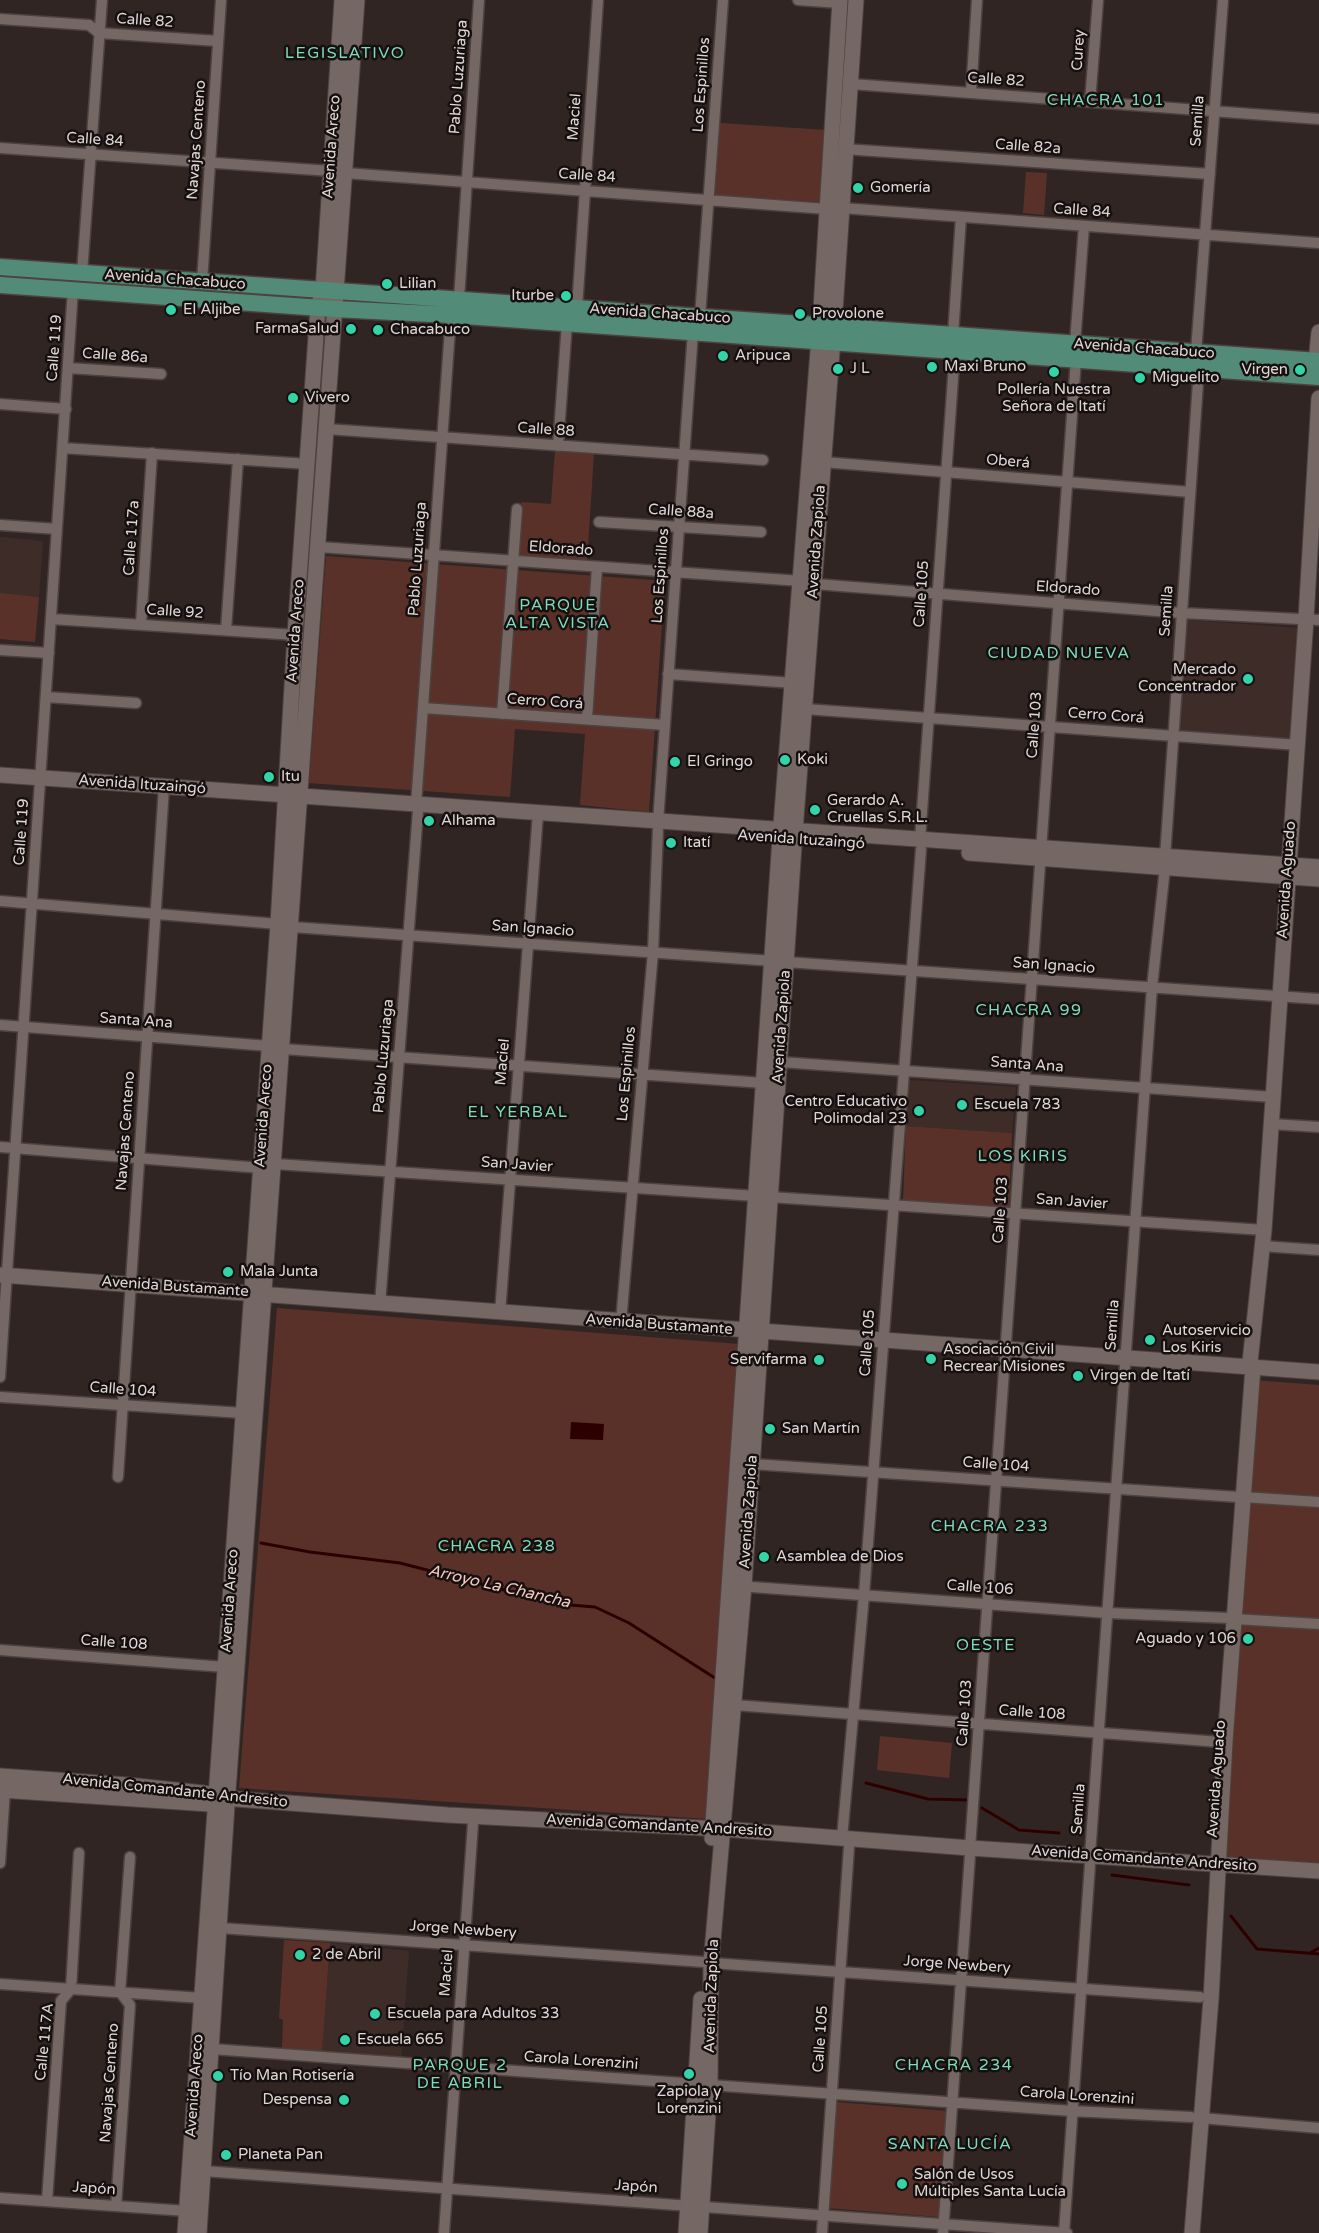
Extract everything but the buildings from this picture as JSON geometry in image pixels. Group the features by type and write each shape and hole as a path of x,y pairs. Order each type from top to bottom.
{"main road":[{"name":"Avenida Areco","path":"338,172 342,0"},
{"name":"Avenida Areco","path":"285,925 285,796 308,464 330,290 338,172 357,0"},
{"name":"Avenida Zapiola","path":"835,209 851,84 855,0"},
{"name":"Avenida Zapiola","path":"788,835 805,709 808,582 835,209 840,2"},
{"name":"Avenida Chacabuco","path":"0,267 700,316 827,334"},
{"name":"Avenida Chacabuco","path":"0,285 693,332 827,334 1318,368"},
{"name":"Avenida Areco","path":"185,2233 202,1998 222,1801 285,925 300,798 319,547 327,429 327,308"},
{"path":"1318,368 1319,332"},
{"name":"Avenida Zapiola","path":"763,1197 764,1083 779,961 788,835 793,683 823,462 827,334"},
{"name":"Avenida Aguado","path":"1182,2233 1196,2118 1231,1618 1250,1365 1264,1230 1298,745 1313,620 1319,398"},
{"name":"Avenida Ituzaingó","path":"0,775 417,808 1288,871 1319,879"},
{"name":"Avenida Ituzaingó","path":"1288,871 1319,867"},
{"name":"Avenida Zapiola","path":"686,2233 694,2206 703,2084 708,1963 707,1889 718,1833 730,1696 763,1197 780,1062 779,961"},
{"name":"Avenida Bustamante","path":"3,1276 259,1293 621,1322 1250,1365 1319,1372"},
{"name":"Avenida Areco","path":"199,2233 220,1928 225,1667 243,1413 259,1293"},
{"name":"Avenida Zapiola","path":"737,1586 752,1464 754,1331"},
{"name":"Avenida Aguado","path":"1192,2233 1200,1997 1214,1868 1220,1742 1231,1618"},
{"name":"Avenida Comandante Andresito","path":"2,1785 1090,1860 1214,1868 1319,1871"},
{"name":"Avenida Comandante Andresito","path":"222,1801 236,1807 473,1823 718,1833"},
{"name":"Avenida Comandante Andresito","path":"1214,1868 1319,1881"},
{"name":"Avenida Zapiola","path":"694,2206 700,2233"}],"street":[{"path":"82,273 102,0"},
{"name":"Navajas Centeno","path":"202,282 221,0"},
{"name":"Pablo Luzuriaga","path":"459,299 479,0"},
{"name":"Maciel","path":"577,308 598,0"},
{"name":"Los Espinillos","path":"700,316 723,0"},
{"path":"798,0 840,2"},
{"path":"971,93 977,0"},
{"name":"Curey","path":"1090,102 1098,0"},
{"name":"Semilla","path":"1065,2233 1080,1989 1152,987 1165,862 1205,235 1223,0"},
{"name":"Calle 82","path":"0,19 89,25 99,33 218,41"},
{"name":"Calle 82","path":"851,84 1319,119"},
{"name":"Calle 84","path":"0,148 1319,243"},
{"name":"Calle 82a","path":"844,149 1210,174"},
{"name":"Calle 105","path":"822,2233 840,1972 846,1842 912,971 962,217"},
{"name":"Calle 103","path":"944,2229 1084,226"},
{"name":"Calle 119","path":"0,1377 3,1276 24,1027 73,289"},
{"name":"Pablo Luzuriaga","path":"380,1304 410,935 423,708 451,315"},
{"path":"558,446 567,323"},
{"name":"Los Espinillos","path":"621,1322 653,952 658,825 693,332"},
{"name":"Calle 86a","path":"68,368 161,374"},
{"path":"0,405 66,409"},
{"name":"Calle 88","path":"327,429 763,460"},
{"path":"63,448 308,464"},
{"name":"Calle 117a","path":"141,624 152,453"},
{"path":"226,630 238,459"},
{"name":"Oberá","path":"823,462 1190,492"},
{"path":"502,714 517,509"},
{"name":"Calle 88a","path":"599,522 760,532"},
{"path":"0,525 57,529"},
{"name":"Eldorado","path":"319,547 808,582 1182,613 1313,620"},
{"path":"587,719 597,567"},
{"name":"Calle 92","path":"52,619 295,635"},
{"path":"0,650 49,653"},
{"path":"668,674 793,683"},
{"path":"46,698 136,703"},
{"name":"Cerro Corá","path":"423,708 665,725"},
{"name":"Cerro Corá","path":"805,709 1298,745"},
{"name":"Navajas Centeno","path":"118,1477 164,787"},
{"name":"Maciel","path":"500,1313 508,1180 538,816"},
{"name":"San Ignacio","path":"0,901 529,944 1319,999"},
{"name":"Santa Ana","path":"0,1025 764,1083"},
{"name":"Santa Ana","path":"780,1062 1273,1097"},
{"path":"1271,1124 1319,1127"},
{"name":"San Javier","path":"0,1147 139,1158 390,1172 1264,1230"},
{"path":"1262,1246 1319,1250"},
{"name":"Calle 104","path":"0,1397 243,1413"},
{"name":"Calle 104","path":"752,1464 1319,1502"},
{"name":"Calle 106","path":"737,1586 1108,1613 1319,1624"},
{"name":"Calle 108","path":"0,1650 225,1667"},
{"name":"Calle 108","path":"730,1696 855,1714 1220,1742"},
{"path":"0,1863 2,1785"},
{"name":"Maciel","path":"444,2233 473,1823"},
{"name":"Calle 117A","path":"47,2201 61,2001 71,1989 79,1853"},
{"name":"Navajas Centeno","path":"116,2206 130,2005 120,1992 130,1857"},
{"name":"Jorge Newbery","path":"220,1928 1200,1997"},
{"path":"0,1984 202,1998"},
{"name":"Carola Lorenzini","path":"212,2049 1319,2128"},
{"name":"Japón","path":"203,2171 824,2216 944,2229 1065,2233"},
{"name":"Japón","path":"0,2198 187,2211"}],"shaded area":[{"path":"720,123 826,130 821,202 715,195"},
{"path":"1026,172 1047,173 1044,215 1023,213"},
{"path":"0,274 304,295 304,302 0,281"},
{"path":"555,450 594,453 587,562 518,557 521,502 551,504"},
{"path":"0,537 43,541 39,597 0,594"},
{"path":"326,556 665,581 649,812 580,805 585,734 515,729 510,797 309,783"},
{"path":"0,593 39,597 35,642 0,639"},
{"path":"1187,620 1300,628 1292,740 1178,732"},
{"path":"909,1080 1016,1087 1012,1133 906,1126"},
{"path":"906,1126 1012,1133 1009,1208 903,1201"},
{"path":"277,1308 739,1344 709,1819 239,1788"},
{"path":"1253,1380 1319,1385 1319,1867 1219,1860"},
{"path":"571,1422 604,1424 603,1440 570,1439"},
{"path":"880,1736 952,1743 949,1778 877,1770"},
{"path":"284,1940 330,1943 322,2053 282,2049 283,2020 279,2018"},
{"path":"330,1943 409,1951 401,2060 322,2053"},
{"path":"836,2102 948,2111 939,2217 828,2208"}],"waterway":[{"name":"Arroyo La Chancha","path":"261,1543 310,1552 400,1563 558,1604 595,1607 629,1623 718,1680"},
{"name":"Arroyo La Chancha","path":"866,1783 928,1799 968,1800"},
{"name":"Arroyo La Chancha","path":"982,1808 1019,1830 1059,1833"},
{"name":"Arroyo La Chancha","path":"1112,1875 1189,1885"},
{"name":"Arroyo La Chancha","path":"1231,1916 1257,1949 1319,1954"},
{"name":"Arroyo La Chancha","path":"1310,1953 1319,1948"}],"place":[{"name":"Gomería","path":"858,188"},
{"name":"Lilian","path":"387,284"},
{"name":"Iturbe","path":"566,296"},
{"name":"El Aljibe","path":"171,310"},
{"name":"Provolone","path":"800,314"},
{"name":"FarmaSalud","path":"351,329"},
{"name":"Chacabuco","path":"378,330"},
{"name":"Aripuca","path":"723,356"},
{"name":"Maxi Bruno","path":"932,367"},
{"name":"J L","path":"838,369"},
{"name":"Virgen","path":"1300,370"},
{"name":"Pollería Nuestra Señora de Itatí","path":"1054,372"},
{"name":"Miguelito","path":"1140,378"},
{"name":"Vivero","path":"293,398"},
{"name":"Mercado Concentrador","path":"1248,679"},
{"name":"Koki","path":"785,760"},
{"name":"El Gringo","path":"675,762"},
{"name":"Itu","path":"269,777"},
{"name":"Gerardo A. Cruellas S.R.L.","path":"815,810"},
{"name":"Alhama","path":"429,821"},
{"name":"Itatí","path":"671,843"},
{"name":"Escuela 783","path":"962,1105"},
{"name":"Centro Educativo Polimodal 23","path":"919,1111"},
{"name":"Mala Junta","path":"228,1272"},
{"name":"Autoservicio Los Kiris","path":"1150,1340"},
{"name":"Asociación Civil Recrear Misiones","path":"931,1359"},
{"name":"Servifarma","path":"819,1360"},
{"name":"Virgen de Itatí","path":"1078,1376"},
{"name":"San Martín","path":"770,1429"},
{"name":"Asamblea de Dios","path":"764,1557"},
{"name":"Aguado y 106","path":"1248,1639"},
{"name":"2 de Abril","path":"300,1955"},
{"name":"Escuela para Adultos 33","path":"375,2014"},
{"name":"Escuela 665","path":"345,2040"},
{"name":"Zapiola y Lorenzini","path":"689,2074"},
{"name":"Tío Man Rotisería","path":"218,2076"},
{"name":"Despensa","path":"344,2100"},
{"name":"Planeta Pan","path":"226,2155"},
{"name":"Salón de Usos Múltiples Santa Lucía","path":"902,2184"}],"district":[{"name":"LEGISLATIVO","path":"345,54"},
{"name":"CHACRA 101","path":"1106,101"},
{"name":"PARQUE ALTA VISTA","path":"558,615"},
{"name":"CIUDAD NUEVA","path":"1059,654"},
{"name":"CHACRA 99","path":"1029,1011"},
{"name":"EL YERBAL","path":"518,1113"},
{"name":"LOS KIRIS","path":"1023,1157"},
{"name":"CHACRA 233","path":"990,1527"},
{"name":"CHACRA 238","path":"497,1547"},
{"name":"OESTE","path":"986,1646"},
{"name":"CHACRA 234","path":"954,2066"},
{"name":"PARQUE 2 DE ABRIL","path":"460,2075"},
{"name":"SANTA LUCÍA","path":"950,2145"}]}
